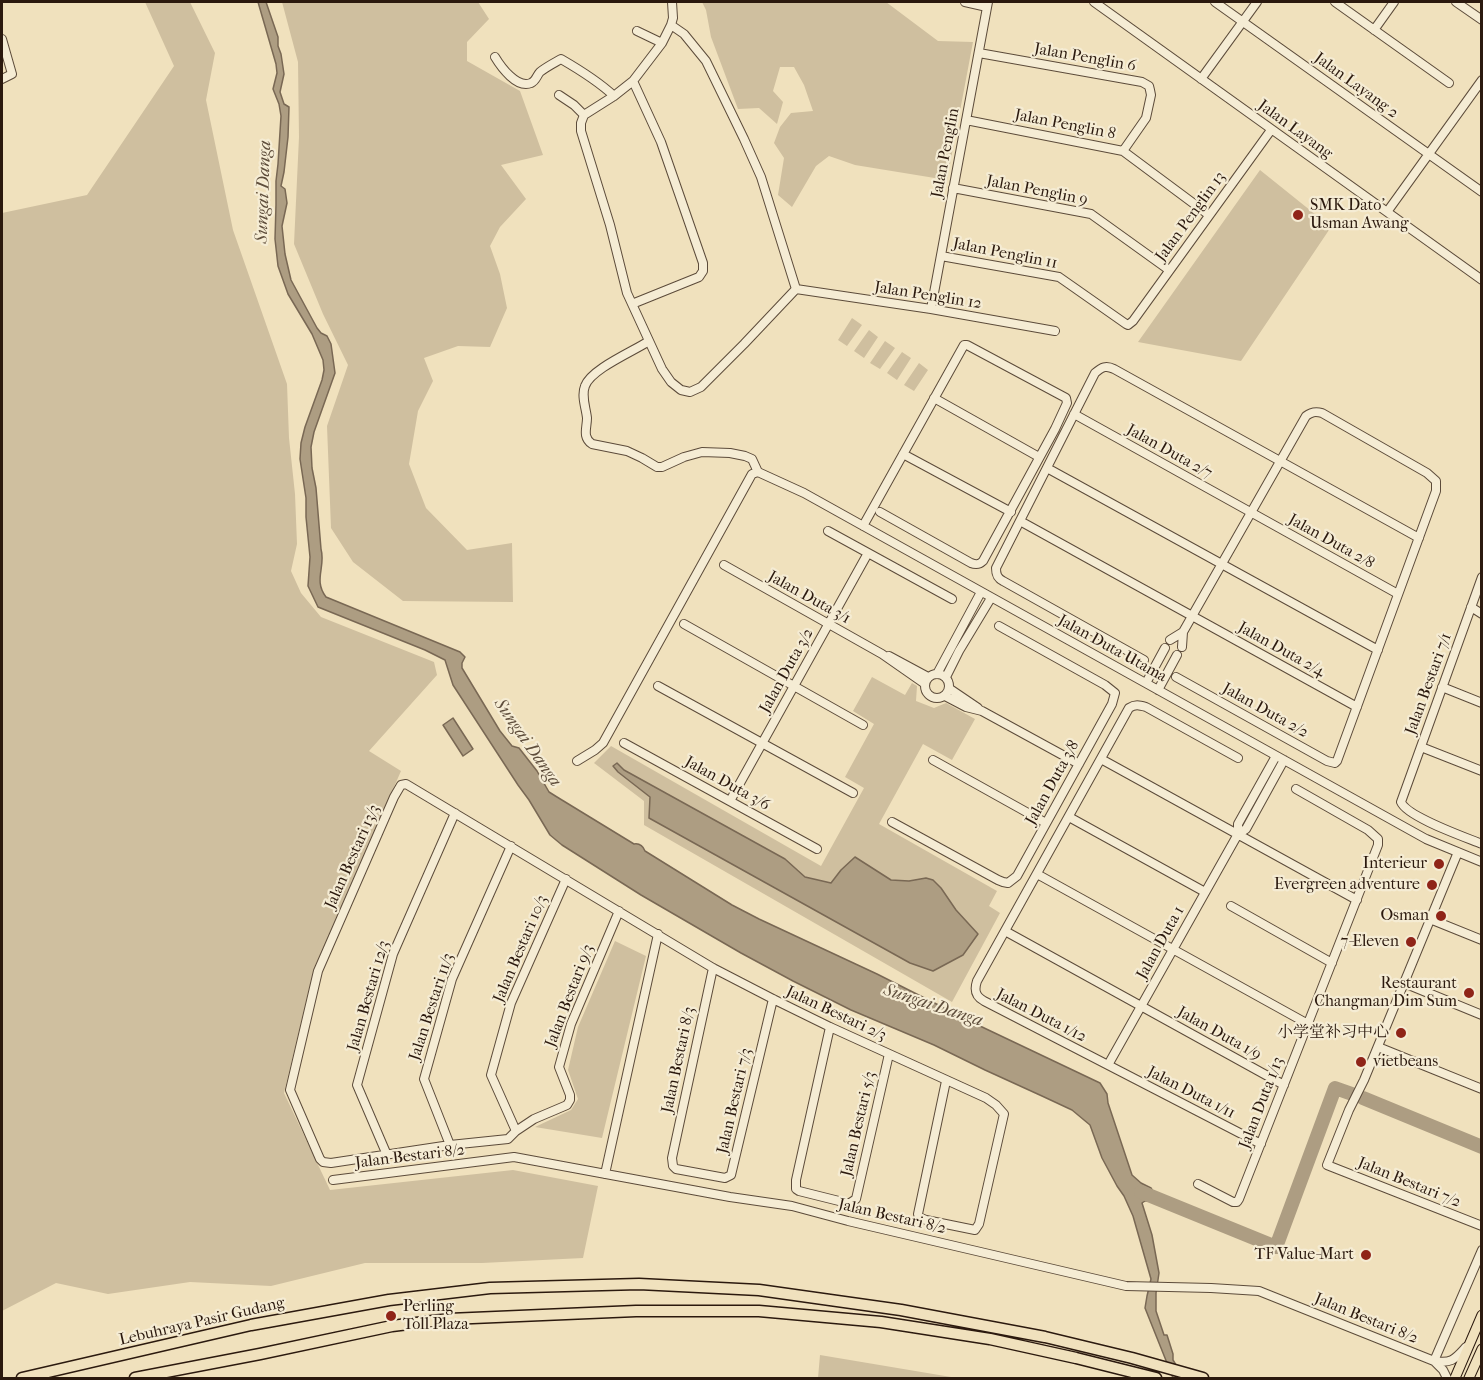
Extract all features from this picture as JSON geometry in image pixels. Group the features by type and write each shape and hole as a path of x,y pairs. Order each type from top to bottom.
{"highway":[{"name":"Lebuhraya Pasir Gudang","path":"22,1378 251,1325 389,1300 490,1288 639,1284 759,1290 901,1310 1045,1337 1203,1378"},
{"path":"135,1378 392,1326 449,1319 636,1311 759,1311 881,1322 980,1337 1156,1378"}],"main road":[{"path":"1455,1378 1482,1316"},
{"path":"1470,1377 1482,1349"}],"street":[{"path":"671,25 684,34 706,61 752,156 761,177 796,289 701,387 690,392 681,390 671,382 662,369 632,304 624,284 610,225 581,130 584,115 633,81 662,42 673,18 672,2"},
{"path":"965,2 987,4"},
{"name":"Jalan Layang","path":"1094,2 1482,280"},
{"name":"Jalan Layang 2","path":"1215,2 1482,192"},
{"path":"1201,79 1257,2"},
{"path":"1335,2 1449,83"},
{"path":"1374,30 1394,2"},
{"path":"1456,2 1482,20"},
{"name":"Jalan Penglin","path":"931,309 987,4"},
{"path":"637,31 662,42"},
{"path":"2,39 12,74 2,79"},
{"name":"Jalan Penglin 6","path":"979,53 1142,82 1149,86 1151,94 1146,118 1124,151"},
{"path":"495,57 513,78 521,83 530,84 541,72 561,59 604,86 614,96"},
{"path":"1387,212 1482,80"},
{"path":"632,304 699,276 703,271 703,262 661,142 633,81"},
{"path":"559,95 584,115"},
{"name":"Jalan Penglin 8","path":"966,120 1124,151 1209,215"},
{"name":"Jalan Penglin 13","path":"1133,321 1271,130"},
{"name":"Jalan Penglin 9","path":"953,188 1090,214 1169,270"},
{"name":"Jalan Penglin 11","path":"941,256 1059,277 1128,325 1133,321"},
{"name":"Jalan Penglin 12","path":"796,289 931,309 1055,331"},
{"name":"Jalan Duta Utama","path":"649,341 616,359 591,377 585,386 584,402 587,423 585,437 591,444 631,452 657,467 702,452 730,453 752,459 755,473 804,493 1426,839 1482,862"},
{"path":"863,526 962,347 967,345 1063,396 1068,401 1011,512 983,561 978,565 880,512"},
{"path":"1144,660 999,579 996,573 996,568 1095,373 1104,367 1109,367 1419,538"},
{"path":"934,398 1040,457"},
{"path":"1182,647 1183,632 1280,460 1306,416 1317,412 1433,477 1436,481 1436,491 1357,707"},
{"name":"Jalan Duta 2/7","path":"1074,414 1251,513"},
{"path":"903,454 1011,512"},
{"path":"1047,468 1378,650"},
{"path":"577,761 603,743 755,473"},
{"name":"Jalan Duta 2/8","path":"1251,513 1398,594"},
{"name":"Jalan Duta 2/4","path":"1020,521 1357,707"},
{"path":"828,531 952,599"},
{"name":"Jalan Duta 3/2","path":"730,801 868,553"},
{"name":"Jalan Duta 3/1","path":"724,565 926,681"},
{"name":"Jalan Bestari 7/1","path":"1482,578 1401,805 1434,825 1482,844"},
{"path":"937,674 946,677 949,683 948,692 942,698 933,698 926,693 926,681 937,674 981,592"},
{"path":"946,677 991,598"},
{"path":"1471,607 1482,614"},
{"path":"684,624 862,725"},
{"name":"Jalan Duta 3/8","path":"892,822 998,880 1008,882 1017,876 1112,704 1115,693 1105,685 999,626"},
{"path":"1170,640 1183,632"},
{"path":"1146,683 1165,648"},
{"path":"1158,690 1177,655"},
{"name":"Jalan Duta 2/2","path":"1176,677 1327,761 1335,763 1339,758 1357,707"},
{"path":"658,686 853,793"},
{"path":"1442,687 1482,703"},
{"path":"948,692 966,706 982,711 1079,764"},
{"path":"1005,931 1125,715 1134,705 1146,707 1238,758"},
{"name":"Jalan Duta 3/6","path":"624,743 818,849"},
{"path":"1421,747 1482,771"},
{"name":"Jalan Duta 1","path":"1108,1065 1238,834 1238,824 1276,756"},
{"path":"1101,759 1357,900"},
{"path":"933,760 1046,823"},
{"name":"Jalan Duta 1","path":"1238,834 1246,829 1284,760"},
{"name":"Jalan Bestari 13/3","path":"387,1155 331,1163 323,1162 290,1090 318,971 401,785 412,786 658,934"},
{"name":"Jalan Duta 1/13","path":"1198,1184 1233,1202 1239,1199 1378,845 1377,839 1368,830 1296,789"},
{"name":"Jalan Bestari 12/3","path":"387,1155 357,1085 393,954 455,813"},
{"path":"1069,817 1206,892"},
{"name":"Jalan Bestari 11/3","path":"450,1145 424,1079 452,979 510,846"},
{"path":"1458,852 1378,1047 1482,1089"},
{"path":"1036,874 1308,1024"},
{"name":"Jalan Bestari 10/3","path":"516,1131 491,1075 511,1003 566,879"},
{"path":"1230,906 1332,963"},
{"name":"Jalan Bestari 9/3","path":"516,1131 534,1119 564,1107 570,1100 559,1067 571,1024 619,911"},
{"path":"1431,919 1482,940"},
{"name":"Jalan Duta 1/12","path":"1005,931 977,981 975,993 978,998 1108,1065"},
{"name":"Jalan Duta 1/9","path":"1005,931 1284,1084"},
{"path":"605,1174 658,934"},
{"name":"Jalan Bestari 2/3","path":"658,934 713,968 773,999 986,1098 996,1105 1004,1114 977,1228 971,1230 919,1217 918,1210 946,1081"},
{"name":"Jalan Bestari 8/3","path":"672,1158 713,968"},
{"path":"1404,983 1482,1015"},
{"name":"Jalan Bestari 7/3","path":"672,1158 673,1167 680,1170 725,1178 731,1175 773,999"},
{"name":"Jalan Bestari 5/3","path":"831,1027 796,1180 796,1189 804,1193 847,1203 855,1199 889,1054"},
{"name":"Jalan Bestari 7/2","path":"1378,1047 1327,1165 1482,1226"},
{"name":"Jalan Duta 1/11","path":"1108,1065 1261,1144"},
{"path":"387,1155 508,1139 516,1131"},
{"name":"Jalan Bestari 8/2","path":"333,1180 514,1157 730,1197 792,1206 1126,1286 1259,1291 1444,1363 1454,1360 1470,1343"},
{"path":"1434,1361 1482,1250"},
{"name":"Jalan Bestari 8/2","path":"1434,1361 1447,1378"},
{"path":"1470,1377 1482,1361"}],"shaded area":[{"path":"145,2 190,2 215,53 206,100 233,230 287,384 297,544 291,571 301,593 321,617 434,662 437,675 369,751 401,771 313,972 284,1093 330,1190 513,1170 598,1186 583,1258 482,1263 365,1263 271,1286 190,1282 108,1294 56,1283 2,1311 2,213 87,195 174,66"},
{"path":"282,2 478,2 489,19 467,42 467,61 520,91 543,155 501,165 526,199 500,227 490,246 500,274 507,308 490,347 458,346 424,358 433,381 418,411 409,464 426,508 467,550 512,543 513,602 403,601 353,562 331,528 327,426 348,365 323,314 294,244 299,137 298,62"},
{"path":"702,2 886,2 938,41 973,42 947,180 855,165 829,156 816,166 792,207 778,195 784,158 774,143 780,127 791,113 813,111 804,85 794,67 780,67 773,91 783,102 777,124 759,108 738,109 711,37 706,10"},
{"path":"1260,170 1331,227 1241,361 1138,342"},
{"path":"852,318 862,325 847,346 838,340"},
{"path":"869,330 878,337 864,358 854,351"},
{"path":"885,341 895,348 880,369 870,363"},
{"path":"902,352 911,358 897,380 887,373"},
{"path":"919,363 928,370 914,391 904,385"},
{"path":"872,677 905,695 912,683 917,686 916,701 934,708 946,703 975,719 952,760 923,744 879,824 997,891 989,906 1000,913 952,1002 644,825 644,801 594,763 611,746 821,866 864,788 845,777 874,724 853,711"},
{"path":"615,941 646,956 602,1138 535,1127 571,1110 578,1099 568,1070 578,1027"},
{"path":"820,1355 957,1378 818,1378"}],"water":[{"name":"Sungai Danga","path":"258,2 266,2 278,37 284,74 280,92 284,104 289,107 288,137 281,186 285,189 287,203 282,226 285,254 291,280 317,328 327,336 331,344 335,373 311,447 322,556 320,585 326,597 460,652 465,657 462,668 500,731 512,746 519,748 537,771 549,792 634,844 641,845 645,851 732,905 1100,1083 1107,1094 1132,1175 1157,1195 1155,1201 1142,1203 1152,1235 1159,1273 1156,1311 1164,1335 1167,1335 1173,1360 1184,1378 1173,1378 1145,1308 1151,1279 1133,1216 1102,1158 1090,1125 1072,1110 934,1045 851,1010 793,981 641,895 562,845 550,835 453,685 445,660 318,607 308,586 310,557 306,498 300,459 305,427 324,370 323,360 312,334 288,294 278,266 275,239 276,181 281,116 273,89 277,73 276,64"},
{"path":"453,718 473,749 463,756 443,725"},
{"path":"617,763 624,770 785,859 805,877 831,883 855,857 891,880 909,881 926,878 933,880 978,934 963,955 933,971 910,963 649,818 650,797 618,772 613,766"}],"waterway":[{"path":"1141,1192 1276,1247 1335,1088 1352,1094"},
{"path":"1363,1098 1482,1147"}],"place":[{"name":"SMK Dato' Usman Awang","path":"1298,215"},
{"name":"Interieur","path":"1439,864"},
{"name":"Evergreen adventure","path":"1432,885"},
{"name":"Osman","path":"1441,916"},
{"name":"7-Eleven","path":"1411,942"},
{"name":"Restaurant Changman Dim Sum","path":"1469,993"},
{"name":"小学堂补习中心","path":"1401,1033"},
{"name":"vietbeans","path":"1361,1062"},
{"name":"TF Value-Mart","path":"1366,1255"},
{"name":"Perling Toll Plaza","path":"391,1316"}]}
